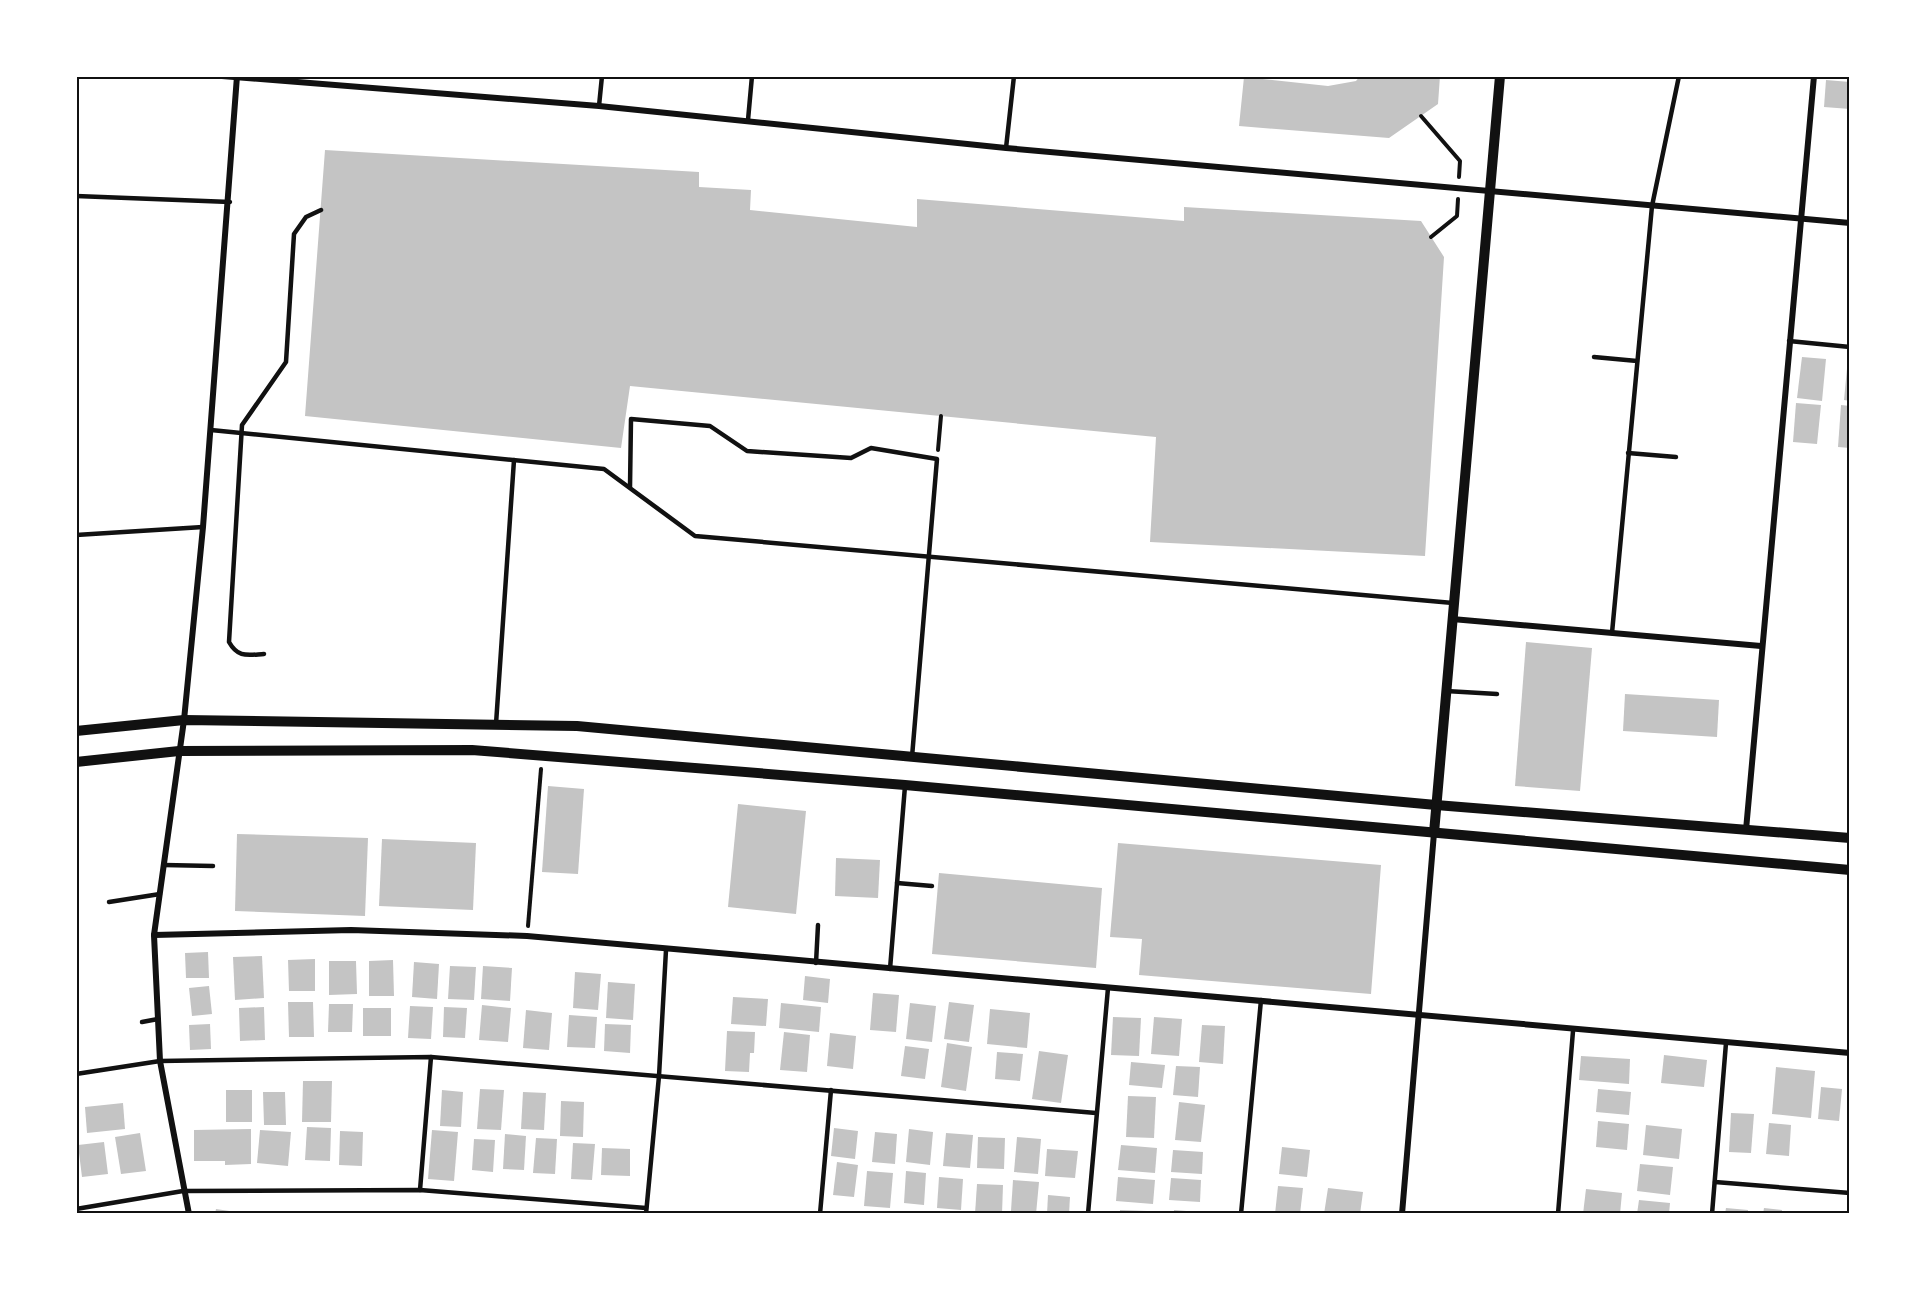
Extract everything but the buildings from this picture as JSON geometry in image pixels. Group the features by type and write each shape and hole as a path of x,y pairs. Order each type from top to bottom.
{"street":[{"path":"222,76 599,106 1006,148 1850,223"},
{"path":"1402,1214 1500,76"},
{"path":"1746,830 1814,76"},
{"path":"189,1214 160,1061 154,935 184,720 203,526 230,202 237,77"},
{"path":"1452,619 1761,646"},
{"path":"76,731 184,720 578,726 1436,805 1850,838"},
{"path":"76,762 179,751 472,750 905,785 1850,870"},
{"path":"154,935 351,930 527,936 666,950 1261,1000 1573,1031 1850,1053"}],"lane":[{"path":"599,106 602,76"},
{"path":"748,120 752,76"},
{"path":"1006,148 1014,76"},
{"path":"1612,633 1652,206 1679,76"},
{"path":"76,196 230,202"},
{"path":"264,654 241,656 235,653 230,642 242,425 286,362 294,234 306,217 321,210"},
{"path":"1789,341 1850,346"},
{"path":"1594,357 1637,361"},
{"path":"630,488 631,419 710,426 747,451 852,458 871,448 937,459 912,757"},
{"path":"211,430 604,469 695,536 1453,603"},
{"path":"1628,453 1676,458"},
{"path":"496,725 514,460"},
{"path":"76,535 203,526"},
{"path":"1446,691 1497,694"},
{"path":"890,969 905,785"},
{"path":"164,864 213,866"},
{"path":"897,883 932,886"},
{"path":"109,902 160,894"},
{"path":"816,963 818,925"},
{"path":"76,1209 183,1191 420,1190 646,1211 659,1076 666,950"},
{"path":"1088,1214 1108,988"},
{"path":"1241,1214 1261,1000"},
{"path":"142,1022 158,1019"},
{"path":"1558,1214 1573,1031"},
{"path":"1712,1214 1726,1043"},
{"path":"420,1190 431,1057"},
{"path":"76,1074 160,1061 431,1057 1096,1113"},
{"path":"820,1214 831,1090"},
{"path":"1715,1182 1850,1193"}],"path":[{"path":"937,459 941,416"},
{"path":"527,936 542,756"}]}
